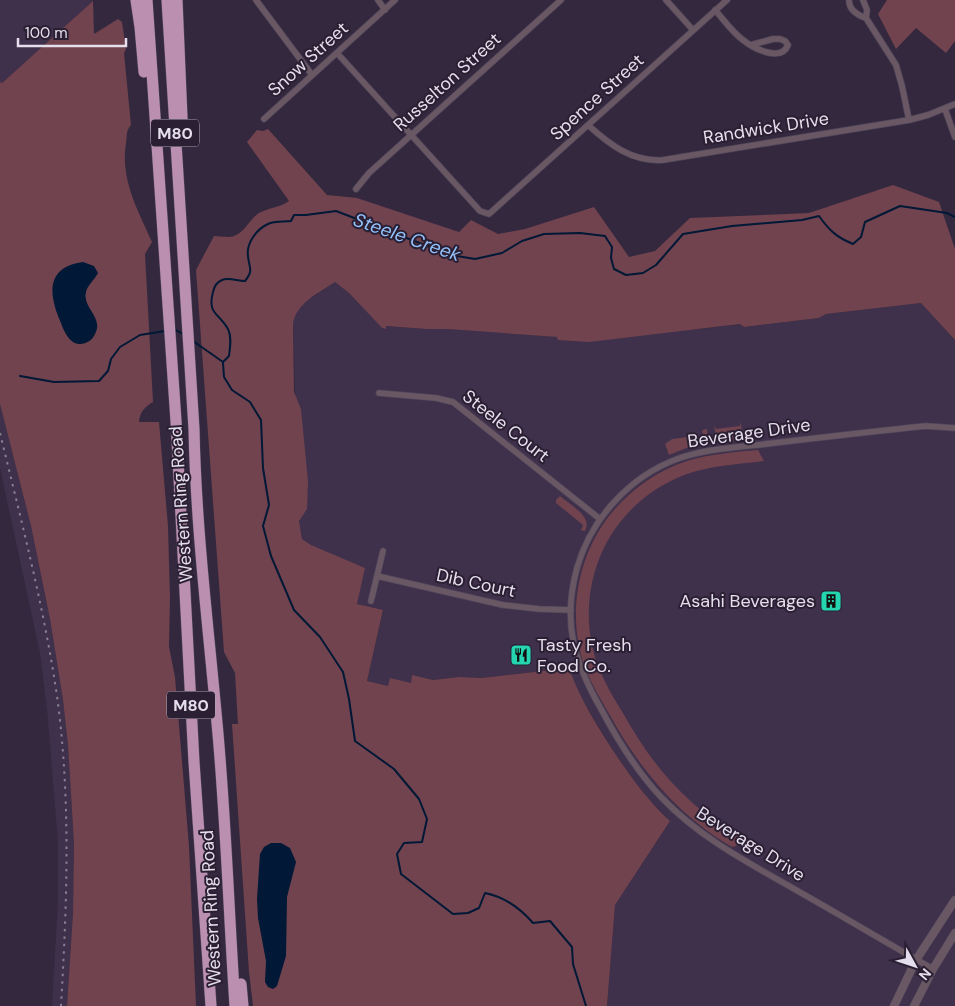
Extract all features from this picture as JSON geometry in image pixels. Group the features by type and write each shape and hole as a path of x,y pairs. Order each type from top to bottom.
{"highway":[{"path":"136,0 164,257"},
{"name":"Western Ring Road","path":"147,0 176,421 194,762 210,1006"},
{"name":"Western Ring Road","path":"166,0 184,265 195,470 218,736 235,1006"},
{"path":"177,0 184,148 184,265"},
{"path":"218,736 243,1006"}],"street":[{"path":"256,0 312,75"},
{"path":"378,0 385,10"},
{"name":"Snow Street","path":"264,119 396,0"},
{"name":"Russelton Street","path":"356,189 368,173 561,0"},
{"path":"666,0 693,30"},
{"name":"Spence Street","path":"412,134 480,211 491,214 727,0"},
{"path":"849,0 853,10 866,18 896,65 909,120"},
{"path":"863,0 867,10 866,18"},
{"path":"715,10 745,42 751,45 765,52 778,54 785,51 788,46 785,40 780,38 751,45"},
{"path":"337,52 412,134"},
{"name":"Randwick Drive","path":"588,125 607,142 621,151 636,157 655,161 909,120 928,115 955,104"},
{"path":"945,109 955,136"},
{"name":"Steele Court","path":"379,393 436,398 453,402 600,519"},
{"name":"Beverage Drive","path":"933,969 725,849 695,828 663,800 629,758 585,680 574,647 571,610 572,594 579,561 584,547 600,519 621,494 645,476 676,460 713,450 926,426 955,428"},
{"path":"371,601 383,551"},
{"name":"Dib Court","path":"377,576 504,605 571,610"},
{"path":"894,1006 916,960 955,900"},
{"path":"914,1006 933,969 955,933"}],"shaded area":[{"path":"0,0 92,0 93,1 1,84"},
{"path":"887,0 955,0 955,41 946,53 916,28 896,49 878,14"},
{"path":"93,1 94,34 118,19 122,22 126,49 124,53 131,125 127,136 126,169 136,206 152,242 145,254 153,402 143,410 139,422 159,422 168,526 169,647 175,677 189,846 196,1006 67,1006 73,913 74,843 68,745 63,700 50,619 31,526 0,404 0,82 2,83"},
{"path":"268,129 327,195 357,198 459,232 471,220 498,234 525,229 594,207 629,257 655,251 690,218 809,213 893,185 939,202 955,249 955,340 921,303 826,314 819,318 744,327 740,324 589,342 558,340 557,337 447,329 386,326 386,329 382,328 349,293 335,282 303,304 295,317 293,324 294,392 301,409 308,481 307,509 299,521 302,539 311,545 365,568 357,604 383,610 367,681 388,686 390,678 411,683 412,675 433,680 459,677 481,678 569,668 588,709 617,757 641,790 670,821 615,905 607,1006 253,1006 232,724 238,724 235,673 224,652 196,270 214,236 234,236 242,231 257,215 289,201 247,142 257,130 263,131"},
{"path":"335,282 349,293 385,329 386,326 558,337 702,329 740,324 744,327 819,318 826,314 921,303 955,340 955,1006 607,1006 615,905 670,821 644,794 624,768 577,691 569,668 481,678 459,677 433,680 413,676 411,683 388,686 367,681 383,611 357,604 311,545 302,539 299,521 294,313 308,300"},
{"path":"0,404 31,526 50,619 63,700 68,745 74,842 73,913 67,1006 52,1006 58,902 58,842 47,708 40,653 0,468"},
{"path":"741,421 742,440 717,442 714,425 716,429 740,426"},
{"path":"707,429 707,444 689,447 669,455 665,444 672,439 703,435 702,430"},
{"path":"758,450 764,461 703,469 680,477 660,487 636,505 611,535 603,549 597,565 590,597 589,614 592,647 599,669 612,695 646,751 673,784 704,813 741,838 736,846 732,847 713,835 679,807 649,775 636,757 597,692 584,665 576,628 576,609 582,572 596,536 614,510 632,492 653,477 687,461 714,455"},
{"path":"560,496 579,511 586,520 587,526 585,531 581,530 583,525 556,503"}],"water":[{"path":"83,262 94,266 98,273 89,285 86,298 95,317 97,328 91,339 86,343 79,344 71,340 64,331 52,292 56,276 62,270"},
{"path":"271,843 281,843 290,848 296,862 287,897 286,956 277,986 273,989 268,987 265,982 266,961 258,918 257,899 260,854 264,847"}],"waterway":[{"name":"Steele Creek","path":"193,341 223,362 229,356 230,335 225,324 215,313 212,305 214,288 225,279 245,281 250,271 248,251 253,237 268,224 291,221 294,215 336,211 451,255 475,259 502,253 522,241 544,234 580,233 605,236 612,247 611,258 614,269 626,275 643,273 656,265 683,234 732,226 802,220 819,216 833,233 853,244 861,237 865,222 900,206 947,213 955,217"},
{"name":"Steele Creek","path":"174,329 183,334"},
{"name":"Steele Creek","path":"20,376 54,382 99,381 108,371 111,359 120,347 140,335 165,331"},
{"name":"Steele Creek","path":"223,363 224,377 232,390 250,402 261,420 263,468 269,505 263,526 271,556 294,610 320,637 343,672 355,741 394,769 419,799 427,819 422,842 404,843 397,854 401,874 453,914 468,913 479,908 485,893 499,897 512,904 533,923 550,921 572,947 573,964 586,1006"}],"railway":[{"path":"0,433 32,564 57,696 66,812 65,928 61,1006"}],"place":[{"name":"Asahi Beverages","path":"831,601"},
{"name":"Tasty Fresh Food Co.","path":"521,655"}]}
